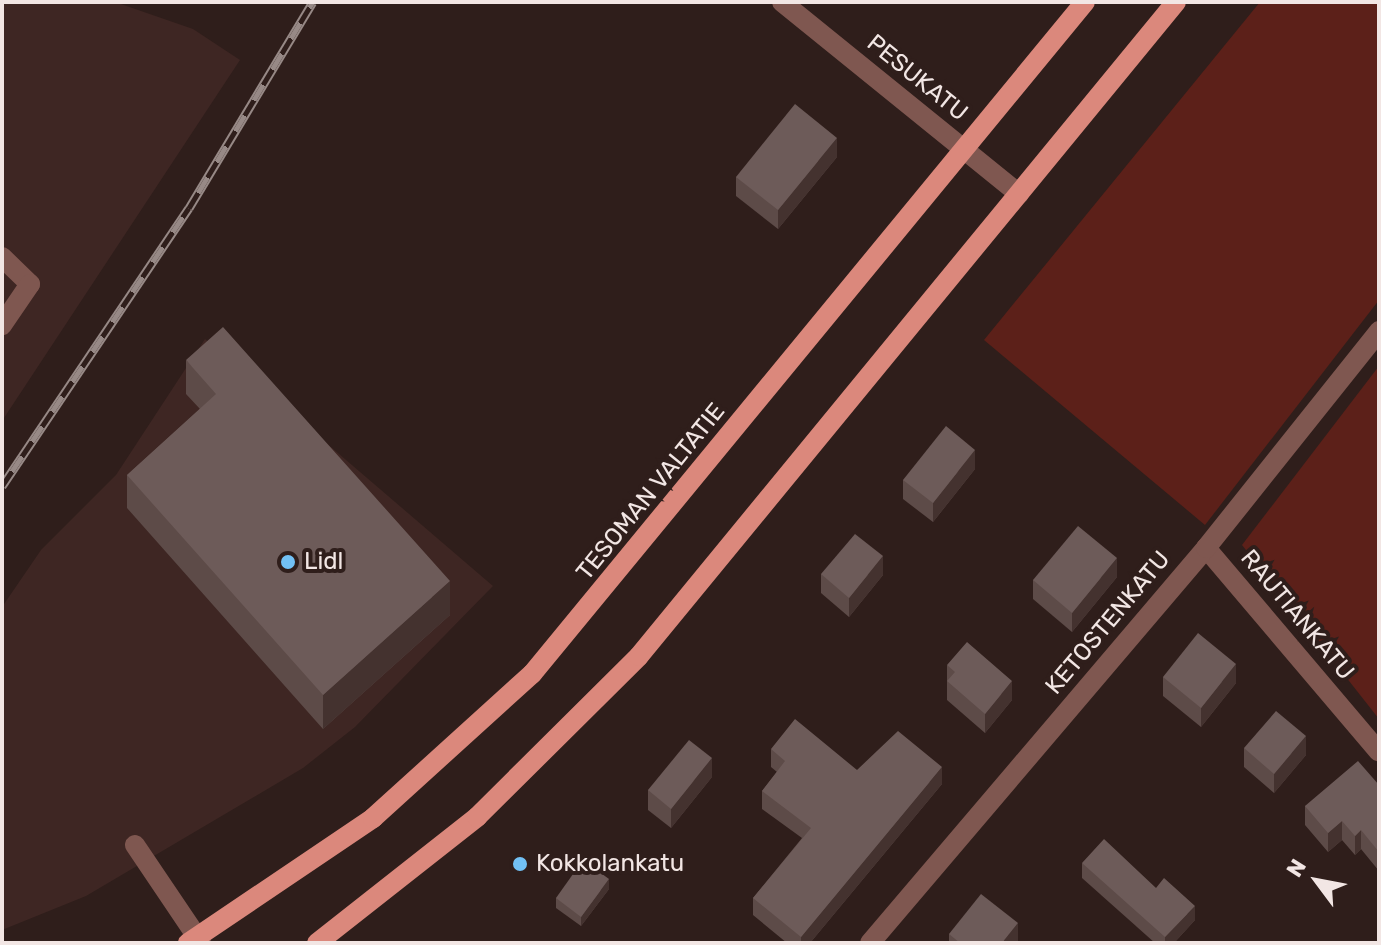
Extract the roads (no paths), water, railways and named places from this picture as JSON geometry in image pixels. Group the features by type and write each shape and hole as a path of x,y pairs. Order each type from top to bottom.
{"main road":[{"name":"TESOMAN VALTATIE","path":"196,941 373,818 532,674 1085,2"},
{"path":"317,943 426,861 560,742 639,656 1176,2"}],"street":[{"name":"PESUKATU","path":"782,2 1019,194"},
{"path":"2,257 30,284 2,325"},
{"name":"KETOSTENKATU","path":"870,943 1206,548 1379,331"},
{"name":"RAUTIANKATU","path":"1206,548 1379,752"},
{"path":"135,845 196,941"}],"railway":[{"path":"2,486 189,208 313,2"}],"place":[{"name":"Lidl","path":"288,562"},
{"name":"Kokkolankatu","path":"520,864"}]}
